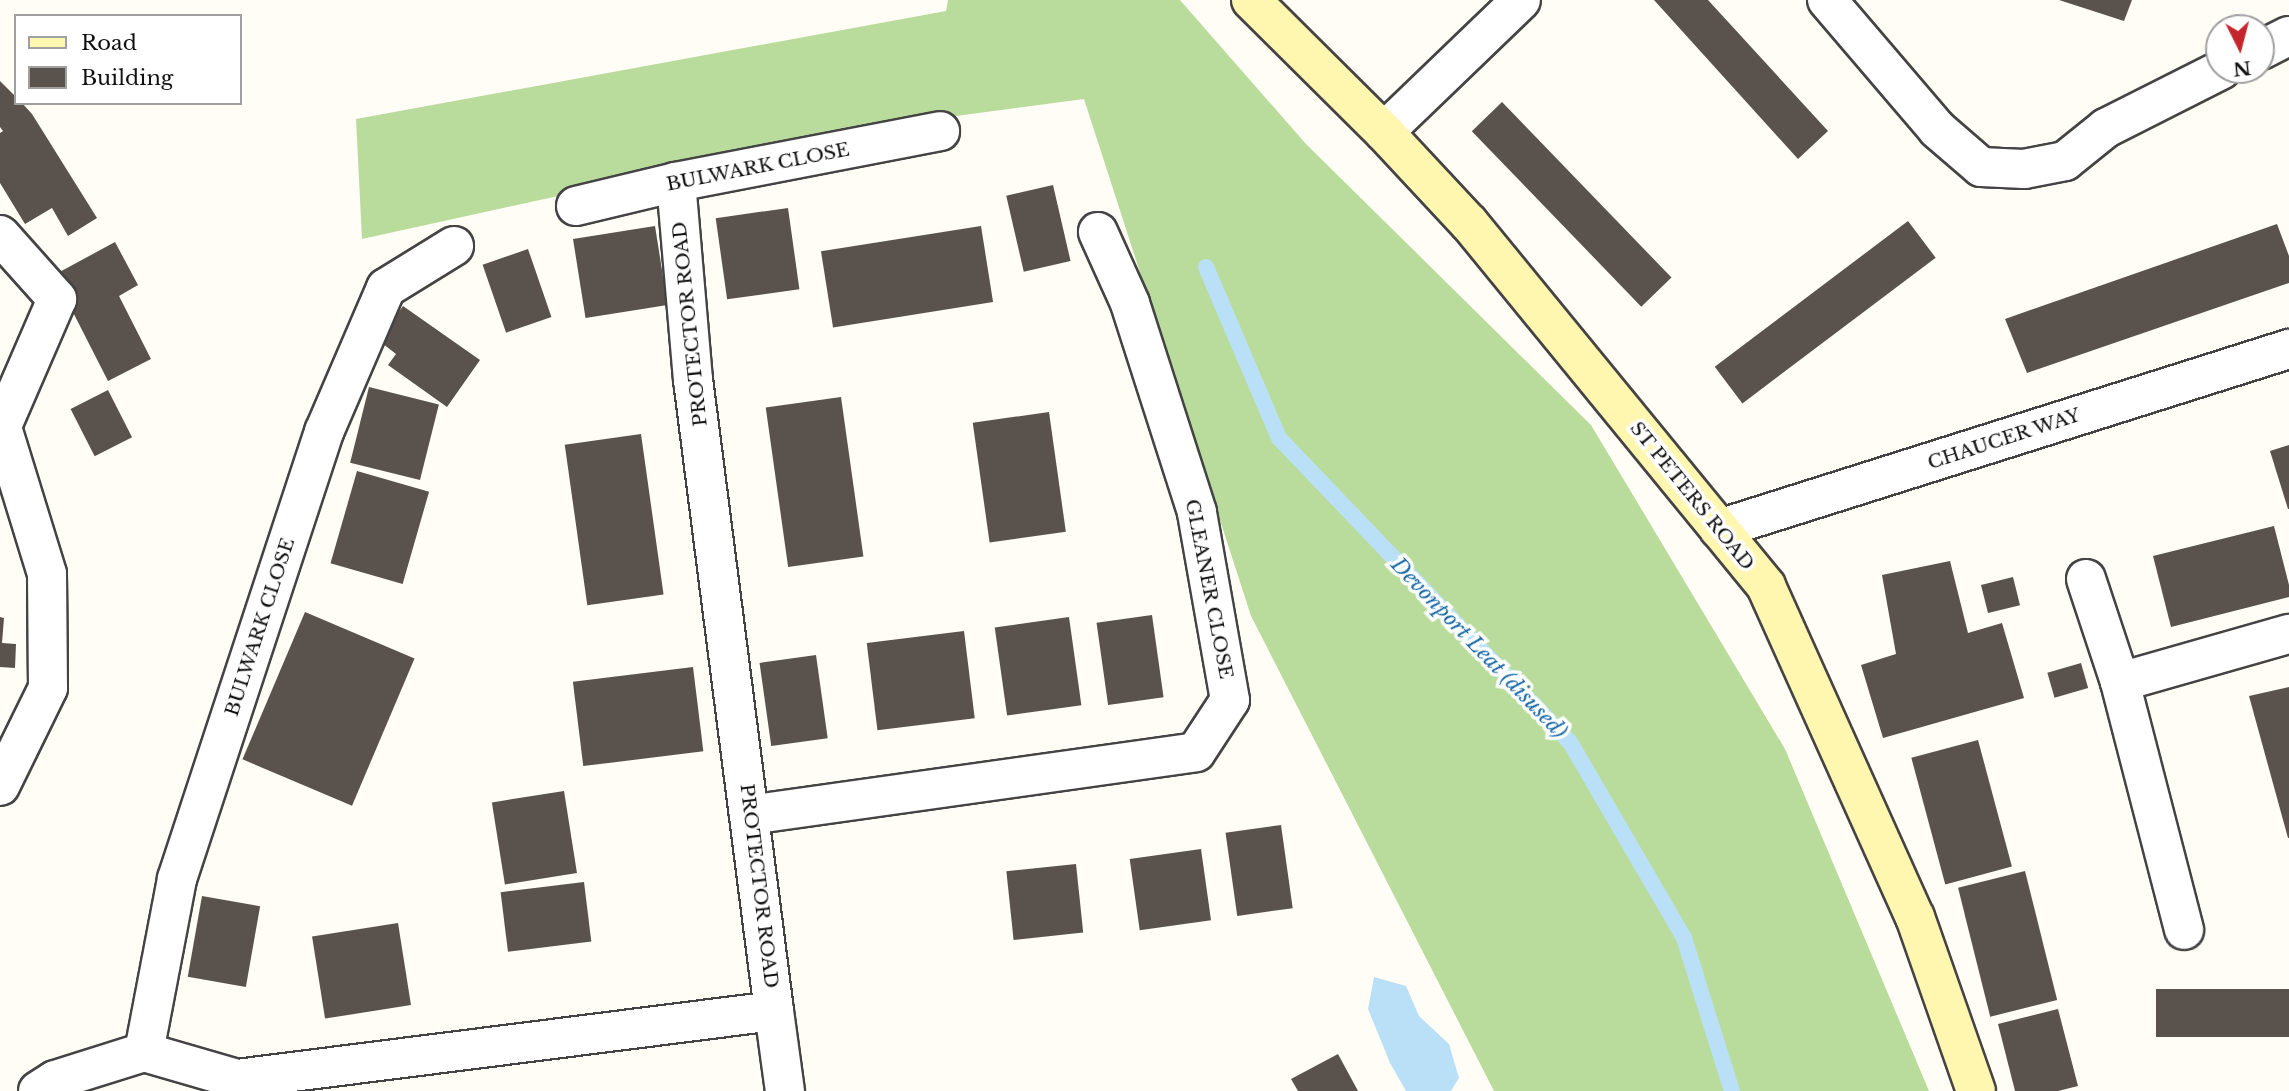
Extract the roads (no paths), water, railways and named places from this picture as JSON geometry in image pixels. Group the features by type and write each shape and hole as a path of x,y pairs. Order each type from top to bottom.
{"street":[{"name":"ST PETERS ROAD","path":"1251,0 1384,132 1469,223 1766,586 1915,917 1976,1091"},
{"path":"1384,132 1521,0"},
{"path":"1827,0 1937,129 1981,167 2024,169 2064,161 2106,128 2205,78"},
{"name":"BULWARK CLOSE","path":"576,206 676,182 940,131"},
{"name":"PROTECTOR ROAD","path":"144,1052 237,1079 363,1077 774,1011 693,380 676,182"},
{"name":"GLEANER CLOSE","path":"750,815 1196,752 1230,700 1197,512 1130,303 1098,232"},
{"path":"0,235 57,299 2,423 47,575 48,688 0,786"},
{"name":"BULWARK CLOSE","path":"144,1052 177,879 324,432 386,288 454,246"},
{"name":"CHAUCER WAY","path":"1719,529 2289,349"},
{"path":"2086,579 2120,682 2184,930"},
{"path":"2120,682 2289,634"},
{"path":"774,1011 785,1091"},
{"path":"38,1091 55,1080 144,1052"}],"water":[{"path":"1374,977 1406,986 1419,1016 1449,1044 1459,1078 1451,1091 1406,1091 1390,1063 1368,1009"}],"waterway":[{"name":"Devonport Leat (disused)","path":"1206,267 1279,438 1570,742 1684,938 1732,1091"}]}
